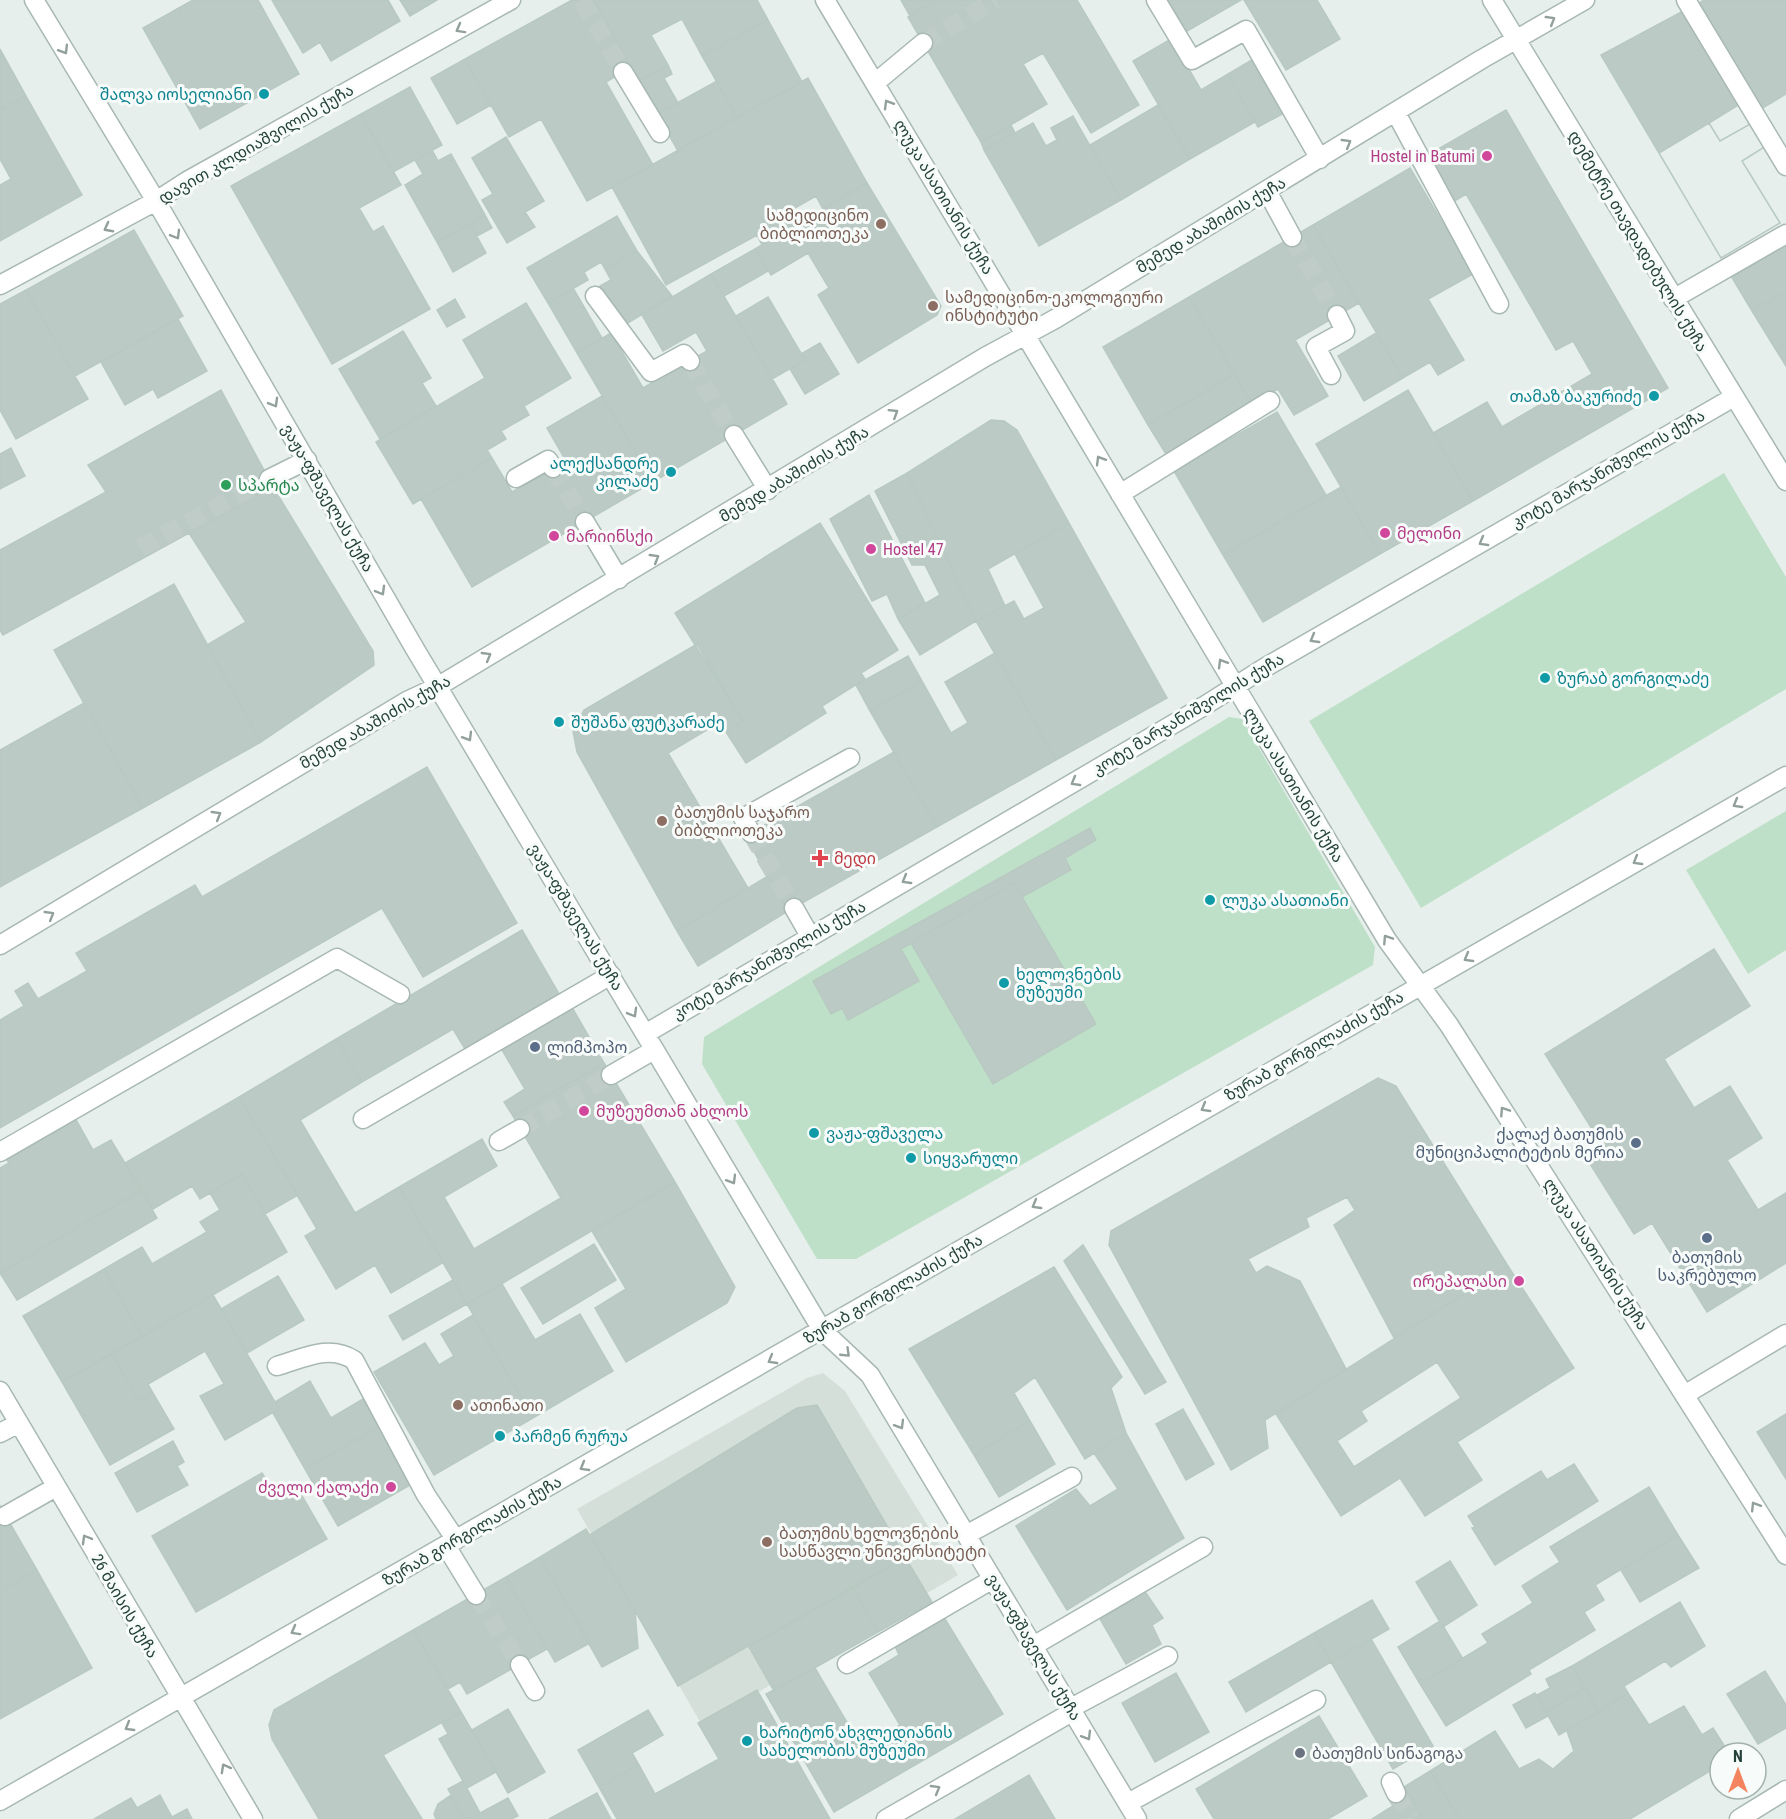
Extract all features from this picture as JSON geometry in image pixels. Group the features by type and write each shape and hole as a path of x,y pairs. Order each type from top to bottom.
{"street":[{"name":"ვაჟა-ფშაველას ქუჩა","path":"33,0 156,201 437,687 822,1330 870,1375 1137,1819"},
{"name":"დავით კლდიაშვილის ქუჩა","path":"0,285 156,201 511,0"},
{"name":"ლუკა ასათიანის ქუჩა","path":"825,0 1387,940 1449,1025 1686,1394 1786,1555"},
{"path":"1156,0 1192,60 1246,30 1320,159"},
{"name":"დემეტრე თავდადებულის ქუჩა","path":"1492,0 1786,481"},
{"name":"მემედ აბაშიძის ქუჩა","path":"0,945 407,700 437,687 619,579 1586,0"},
{"path":"1686,0 1786,166"},
{"path":"875,83 923,43"},
{"path":"623,72 660,133"},
{"path":"1396,113 1499,304"},
{"path":"1267,191 1293,237"},
{"path":"1673,299 1786,234"},
{"path":"595,296 651,372 684,354 690,361"},
{"path":"1331,375 1316,347 1345,331 1337,315"},
{"name":"კოტე მარჯანიშვილის ქუჩა","path":"645,1034 1204,706 1235,685 1734,397"},
{"path":"1120,494 1270,401"},
{"path":"734,435 768,490"},
{"path":"269,479 307,460"},
{"path":"516,478 548,460 553,468"},
{"path":"585,522 619,579"},
{"path":"751,833 743,818 850,758"},
{"name":"ზურაბ გორგილაძის ქუჩა","path":"0,1801 1385,1004 1421,986 1786,776"},
{"path":"794,908 810,936"},
{"path":"0,1152 337,957 400,994"},
{"path":"363,1119 611,975"},
{"path":"611,1075 654,1050"},
{"path":"499,1141 520,1129"},
{"path":"1686,1394 1786,1334"},
{"path":"277,1366 326,1351 343,1353 354,1360 476,1594"},
{"name":"26 მაისის ქუჩა","path":"0,1390 180,1698 211,1743 253,1819"},
{"path":"0,1433 19,1423"},
{"path":"966,1535 1072,1477"},
{"path":"5,1516 56,1488"},
{"path":"1033,1646 1203,1547"},
{"path":"847,1664 993,1579"},
{"path":"886,1819 1168,1656"},
{"path":"520,1665 536,1691"},
{"path":"1128,1803 1316,1700"},
{"path":"1738,1819 1786,1790"}],"shaded area":[{"name":"ბათუმის ხელოვნების სასწავლი უნივერსიტეტი","path":"823,1373 845,1391 958,1575 702,1725 577,1509 807,1378"}],"green space":[{"path":"1724,473 1786,577 1786,689 1421,908 1309,721"},
{"path":"1229,717 1242,719 1375,947 1373,965 856,1259 817,1259 702,1064 704,1037"},
{"path":"1786,811 1786,950 1748,974 1686,870"}],"building":[{"path":"193,0 258,0 299,74 200,129 143,28"},
{"path":"272,0 388,0 400,21 331,61 320,42 303,53"},
{"path":"400,0 437,0 410,16"},
{"path":"572,0 594,0 631,67 606,82 653,165 587,201 541,119 509,137 465,59"},
{"path":"594,0 757,0 768,20 702,56 682,19 651,35 668,65 638,81"},
{"path":"901,0 938,0 910,16"},
{"path":"938,0 1077,0 1139,105 1091,133 1043,53 1023,64 1047,104 981,142 908,17"},
{"path":"1162,0 1241,0 1182,34"},
{"path":"1244,0 1317,0 1340,39 1286,70"},
{"path":"1704,0 1786,0 1786,94 1761,109 1699,3"},
{"path":"1685,10 1740,104 1709,123 1720,141 1752,123 1766,146 1742,161 1780,223 1721,258 1601,55"},
{"path":"768,20 802,82 737,117 702,56"},
{"path":"1171,39 1201,90 1228,74 1255,122 1190,159 1133,61"},
{"path":"0,49 26,96 0,110"},
{"path":"1255,58 1286,112 1258,127 1228,74"},
{"path":"465,59 491,105 457,124 431,78"},
{"path":"668,65 672,74 664,78 678,103 657,114 638,81"},
{"path":"808,78 867,183 823,209 816,196 793,209 800,222 762,245 757,235 666,285 612,187"},
{"path":"717,81 737,117 678,151 657,114"},
{"path":"410,87 442,145 393,172 361,114"},
{"path":"26,96 82,195 0,241 0,185 11,179 0,159 0,110"},
{"path":"1158,105 1190,159 1121,200 1090,145"},
{"path":"1506,110 1668,388 1473,501 1433,433 1487,402 1502,427 1592,374 1573,341 1556,350 1466,194 1453,202 1426,156"},
{"path":"361,114 401,185 359,208 373,232 383,226 430,309 332,364 231,186"},
{"path":"1073,116 1121,200 1039,246 984,150 1033,123 1046,146 1057,140 1051,128"},
{"path":"1709,123 1720,141 1752,123 1766,146 1742,161 1780,223 1721,258 1659,153"},
{"path":"1011,125 1015,133 984,150 981,142"},
{"path":"506,137 544,201 525,212 535,227 507,243 482,200 493,194 472,158"},
{"path":"432,150 438,161 451,154 485,215 437,242 405,185 423,174 415,160"},
{"path":"1410,168 1473,274 1428,299 1464,360 1438,375 1430,362 1403,378 1313,225"},
{"path":"867,183 941,306 937,315 858,363 818,295 829,288 808,253 771,275 755,249"},
{"path":"485,215 492,228 477,236 470,224"},
{"path":"617,216 637,251 605,269 601,262 584,272 588,280 548,303 527,268"},
{"path":"470,224 486,253 453,272 437,242"},
{"path":"1313,225 1359,303 1295,340 1328,396 1294,415 1278,389 1252,404 1189,297"},
{"path":"134,230 183,316 75,376 26,290"},
{"path":"1786,235 1786,291 1752,311 1728,271"},
{"path":"755,249 768,271 724,296 711,274"},
{"path":"637,251 672,296 623,326 600,286 611,280 605,269"},
{"path":"711,274 787,404 653,482 577,353 611,333 643,388 707,351 696,332 663,351 642,315"},
{"path":"573,288 602,338 577,353 548,303"},
{"path":"26,290 88,399 16,439 0,410 0,304"},
{"path":"1786,291 1786,344 1776,350 1752,311"},
{"path":"768,297 805,360 772,379 736,316"},
{"path":"1189,297 1235,374 1148,425 1103,347"},
{"path":"455,299 465,317 447,327 437,310"},
{"path":"526,303 571,378 524,406 529,415 501,431 506,439 487,450 492,458 413,504 376,442 485,378 463,340"},
{"path":"178,319 207,371 158,398 153,389 125,405 101,362"},
{"path":"403,331 431,378 422,383 436,406 380,439 339,369"},
{"path":"1376,333 1403,378 1364,401 1338,356"},
{"path":"820,343 839,374 805,394 790,369 805,360 801,354"},
{"path":"1786,344 1786,366 1776,350"},
{"path":"1235,374 1252,404 1166,454 1148,425"},
{"path":"221,390 273,487 3,635 0,630 0,550 106,492 88,465"},
{"path":"1408,390 1473,501 1380,554 1316,444"},
{"path":"602,396 653,482 472,587 421,499 492,458 512,492 566,461 547,428"},
{"path":"1277,412 1326,495 1223,555 1174,471"},
{"path":"991,420 1004,421 1017,430 1069,523 988,569 1005,606 976,621 907,473"},
{"path":"11,448 25,476 0,489 0,454"},
{"path":"907,473 976,621 920,655 898,619 940,595 925,565 912,565 875,491"},
{"path":"273,487 373,651 374,665 261,742 207,645 246,622 189,533"},
{"path":"1341,487 1380,554 1263,622 1223,555"},
{"path":"869,495 925,603 898,619 887,594 872,601 830,519"},
{"path":"820,523 898,650 861,673 865,679 822,706 826,713 746,763 726,732 743,721 675,613"},
{"path":"1069,523 1167,698 1056,760 976,621 1014,601 1024,619 1044,608 1015,554"},
{"path":"174,584 261,742 143,808 54,650"},
{"name":"ბათუმის საჯარო ბიბლიოთეკა","path":"697,644 743,721 726,732 720,722 668,753 748,888 677,931 577,752 573,731 584,710"},
{"path":"995,653 1056,760 937,827 870,711 922,681 951,733 968,723 945,682"},
{"path":"908,656 922,681 870,711 856,685"},
{"path":"84,703 143,808 0,887 0,750"},
{"path":"894,752 937,827 788,911 745,836"},
{"path":"427,767 517,923 423,977 382,908 0,1128 0,1020 24,1006 15,991 28,983 38,999 87,971 76,953 195,885 202,897"},
{"path":"1090,828 1096,840 1065,858 1071,870 1022,897 1014,883 901,949 919,981 848,1020 842,1008 831,1014 813,981"},
{"path":"768,876 788,911 698,966 677,931"},
{"name":"ხელოვნების მუზეუმი","path":"1014,883 1096,1024 993,1084 911,943"},
{"path":"522,930 562,999 468,1054 453,1029 362,1082 336,1039"},
{"path":"1714,949 1750,1006 1664,1059 1694,1108 1730,1086 1762,1138 1727,1160 1758,1210 1786,1193 1786,1263 1707,1312 1652,1223 1634,1234 1587,1159 1604,1148 1545,1054"},
{"path":"569,1002 604,1063 513,1116 504,1102 525,1089 498,1043"},
{"path":"336,1039 362,1082 300,1120 355,1213 399,1187 444,1262 391,1293 375,1265 336,1289 305,1236 317,1229 239,1097"},
{"path":"604,1063 675,1182 467,1304 399,1187 482,1139 497,1166 444,1197 474,1249 561,1198 513,1116"},
{"path":"1378,1078 1396,1086 1508,1266 1394,1338 1334,1225 1355,1210 1347,1197 1306,1218 1309,1227 1248,1259 1256,1273 1267,1266 1300,1281 1346,1369 1265,1420 1268,1448 1231,1470 1109,1245 1111,1231"},
{"path":"239,1097 298,1195 265,1214 242,1174 200,1199 192,1186 153,1209 125,1163"},
{"path":"74,1116 93,1150 111,1140 141,1190 0,1273 0,1168 9,1163 5,1157"},
{"path":"242,1174 287,1252 142,1336 104,1269 142,1247 152,1264 207,1232 200,1222 220,1210 210,1193"},
{"path":"675,1182 735,1287 727,1303 626,1362 595,1308 626,1289 592,1231"},
{"path":"141,1190 157,1218 17,1300 0,1273"},
{"path":"594,1244 616,1280 543,1324 521,1288"},
{"path":"1083,1245 1166,1382 1145,1394 1064,1261"},
{"path":"1508,1266 1574,1368 1457,1442 1482,1480 1425,1516 1400,1478 1341,1516 1276,1414","holes":["1437,1362 1461,1398 1354,1467 1337,1441 1367,1421 1361,1411"]},
{"path":"1054,1267 1122,1377 1111,1388 1126,1433 1085,1459 1035,1377 1014,1393 1030,1421 974,1455 909,1349"},
{"path":"104,1269 142,1336 62,1382 23,1316"},
{"path":"278,1276 304,1320 247,1353 221,1309"},
{"path":"453,1280 467,1304 403,1340 389,1316"},
{"path":"502,1284 535,1340 580,1314 613,1371 533,1418 467,1304"},
{"path":"213,1295 279,1409 225,1440 200,1396 224,1384 205,1351 148,1384 153,1393 139,1401 112,1354"},
{"path":"473,1315 533,1418 434,1475 374,1372 425,1343 439,1365 454,1356 441,1334"},
{"path":"112,1354 139,1401 153,1393 174,1429 110,1465 62,1382"},
{"path":"310,1381 331,1418 363,1399 379,1427 305,1469 273,1413 279,1409 275,1402"},
{"name":"ბათუმის ხელოვნების სასწავლი უნივერსიტეტი","path":"817,1405 905,1557 678,1686 591,1534 797,1408"},
{"path":"1183,1409 1214,1464 1186,1480 1156,1424"},
{"path":"1786,1414 1786,1479 1757,1432"},
{"path":"1030,1421 1055,1464 999,1497 974,1455"},
{"path":"379,1427 412,1484 338,1526 305,1469"},
{"path":"1126,1433 1184,1538 1067,1610 1016,1526 1076,1489 1090,1506 1118,1489 1094,1453"},
{"path":"173,1441 184,1462 177,1466 188,1485 137,1512 115,1473"},
{"path":"1574,1464 1598,1501 1495,1565 1472,1528 1475,1527 1468,1516 1541,1471 1547,1480"},
{"path":"262,1473 274,1493 294,1482 327,1539 196,1612 152,1536"},
{"path":"1649,1487 1678,1535 1595,1585 1604,1600 1584,1612 1595,1630 1529,1670 1531,1674 1446,1726 1420,1684 1488,1643 1482,1634 1533,1603 1522,1586 1560,1562 1550,1547"},
{"path":"0,1506 37,1570 0,1591"},
{"path":"586,1529 635,1611 638,1648 602,1667 540,1557"},
{"path":"1678,1535 1699,1568 1640,1602 1621,1570"},
{"path":"540,1557 590,1643 555,1662 506,1577"},
{"path":"905,1557 932,1602 878,1632 853,1588"},
{"path":"1450,1561 1477,1605 1443,1627 1416,1582"},
{"path":"37,1570 92,1668 0,1719 0,1591"},
{"path":"506,1577 547,1649 467,1694 460,1682 448,1689 413,1630"},
{"path":"853,1588 878,1632 774,1691 749,1647"},
{"path":"1146,1593 1163,1618 1152,1625 1161,1644 1126,1664 1100,1619"},
{"path":"1372,1600 1389,1629 1331,1662 1314,1633"},
{"path":"1680,1602 1705,1646 1671,1667 1665,1661 1624,1686 1628,1693 1599,1712 1572,1666"},
{"path":"945,1619 1003,1714 834,1812 766,1694 815,1668 862,1748 900,1725 869,1673 899,1655 895,1646"},
{"path":"1440,1621 1463,1659 1420,1684 1398,1647"},
{"path":"413,1630 461,1712 383,1755 422,1819 319,1819 272,1739 269,1725 274,1710"},
{"path":"1314,1633 1331,1662 1246,1712 1229,1682"},
{"path":"1371,1639 1433,1746 1393,1769 1331,1662"},
{"path":"1572,1666 1585,1688 1546,1712 1537,1695 1550,1688 1546,1679"},
{"path":"1765,1671 1786,1705 1786,1728 1763,1741 1756,1741 1727,1694"},
{"path":"1176,1673 1209,1732 1155,1762 1122,1703"},
{"path":"1585,1688 1599,1712 1559,1735 1546,1712"},
{"name":"ხარიტონ ახვლედიანის სახელობის მუზეუმი","path":"757,1690 830,1819 617,1819 599,1787 639,1765 655,1794 719,1759 698,1723"},
{"path":"1535,1693 1548,1716 1526,1728 1513,1705"},
{"path":"1628,1693 1649,1725 1684,1706 1702,1735 1713,1728 1721,1741 1708,1741 1708,1772 1630,1819 1460,1819 1430,1771 1495,1731 1519,1769 1539,1759 1553,1769 1574,1751 1567,1731"},
{"path":"508,1709 545,1772 508,1793 472,1730"},
{"path":"648,1710 663,1735 632,1753 639,1765 599,1787 578,1750"},
{"path":"461,1712 496,1772 467,1788 439,1739 448,1734 442,1723"},
{"name":"ბათუმის სინაგოგა","path":"1319,1716 1367,1796 1328,1819 1214,1819 1196,1789"},
{"path":"1430,1771 1460,1819 1424,1819 1404,1787"},
{"path":"1029,1775 1055,1819 955,1819"},
{"path":"463,1781 480,1813 469,1819 465,1819 448,1789"},
{"path":"1404,1787 1424,1819 1372,1819 1393,1806 1388,1798"},
{"path":"597,1793 611,1819 549,1819"},
{"path":"160,1795 172,1817 187,1809 192,1819 94,1819 131,1798 137,1808"},
{"path":"451,1795 465,1819 436,1819 434,1814 438,1804"},
{"path":"508,1798 518,1816 511,1819 469,1819"}],"tunnel":[{"path":"582,0 623,72"},
{"path":"923,43 996,0"},
{"path":"1292,237 1337,315"},
{"path":"690,361 734,435"},
{"path":"553,468 585,522"},
{"path":"140,548 269,479"},
{"path":"751,833 794,908"},
{"path":"520,1129 611,1075"},
{"path":"476,1595 520,1665"},
{"path":"1396,1793 1411,1819"}],"place":[{"name":"შალვა იოსელიანი","path":"264,94"},
{"name":"Hostel in Batumi","path":"1487,156"},
{"name":"სამედიცინო ბიბლიოთეკა","path":"881,224"},
{"name":"სამედიცინო-ეკოლოგიური ინსტიტუტი","path":"933,306"},
{"name":"თამაზ ბაკურიძე","path":"1654,396"},
{"name":"ალექსანდრე კილაძე","path":"671,472"},
{"name":"სპარტა","path":"226,485"},
{"name":"მელინი","path":"1385,533"},
{"name":"მარიინსქი","path":"554,536"},
{"name":"Hostel 47","path":"871,549"},
{"name":"ზურაბ გორგილაძე","path":"1545,678"},
{"name":"შუშანა ფუტკარაძე","path":"559,722"},
{"name":"ბათუმის საჯარო ბიბლიოთეკა","path":"662,821"},
{"name":"მედი","path":"820,858"},
{"name":"ლუკა ასათიანი","path":"1210,900"},
{"name":"ხელოვნების მუზეუმი","path":"1004,983"},
{"name":"ლიმპოპო","path":"535,1047"},
{"name":"მუზეუმთან ახლოს","path":"584,1111"},
{"name":"ვაჟა-ფშაველა","path":"814,1133"},
{"name":"ქალაქ ბათუმის მუნიციპალიტეტის მერია","path":"1636,1143"},
{"name":"სიყვარული","path":"911,1158"},
{"name":"ბათუმის საკრებულო","path":"1707,1238"},
{"name":"ირეპალასი","path":"1519,1281"},
{"name":"ათინათი","path":"458,1405"},
{"name":"პარმენ რურუა","path":"500,1436"},
{"name":"ძველი ქალაქი","path":"391,1487"},
{"name":"ბათუმის ხელოვნების სასწავლი უნივერსიტეტი","path":"767,1542"},
{"name":"ხარიტონ ახვლედიანის სახელობის მუზეუმი","path":"747,1741"},
{"name":"ბათუმის სინაგოგა","path":"1300,1753"}]}
